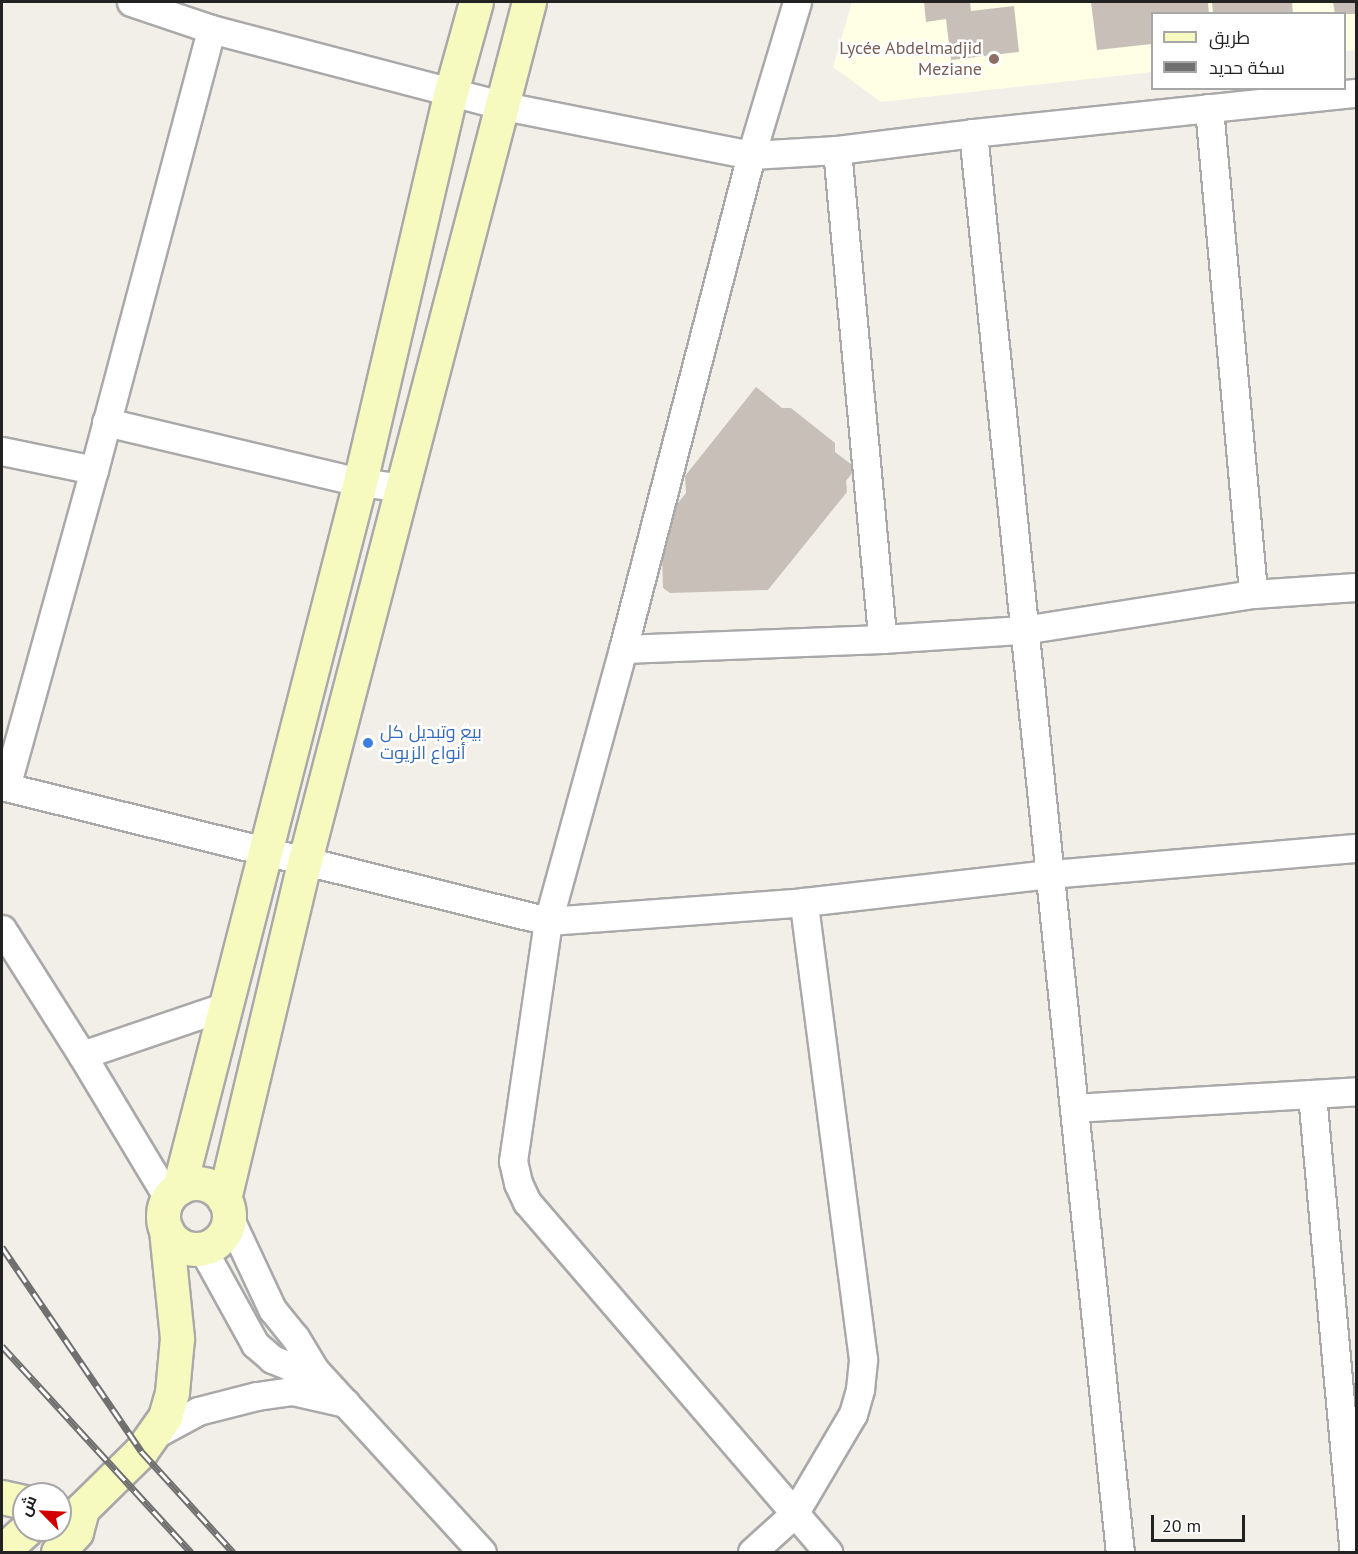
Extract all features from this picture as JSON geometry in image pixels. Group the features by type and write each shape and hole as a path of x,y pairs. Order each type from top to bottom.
{"street":[{"path":"131,2 211,29 504,106 751,155 837,150 973,133 1356,93"},
{"path":"72,1507 120,1474 154,1436 165,1418 172,1392 177,1338 171,1205 267,850 360,482 451,92 476,2"},
{"path":"2,929 82,1055 171,1205 178,1244 200,1249 223,1236 227,1208 305,860 530,2"},
{"path":"797,2 751,155 623,649 548,921 513,1161 518,1183 528,1202 828,1552"},
{"path":"211,29 94,470 4,787 548,921 804,902 1051,874 1356,848"},
{"path":"1209,108 1252,594"},
{"path":"973,133 1120,1552"},
{"path":"837,150 882,639"},
{"path":"106,422 360,482 403,488"},
{"path":"2,451 94,470"},
{"path":"623,649 882,639 1023,630 1252,594 1356,587"},
{"path":"752,1552 794,1514 853,1414 860,1389 863,1359 804,902"},
{"path":"82,1055 226,1006"},
{"path":"1074,1108 1356,1091"},
{"path":"1311,1094 1354,1552"},
{"path":"171,1205 199,1182 218,1191 272,1309 295,1336 315,1370 482,1552"},
{"path":"177,1338 200,1249"},
{"path":"200,1249 255,1344 272,1359 289,1366 315,1370"},
{"path":"154,1436 198,1411 257,1395 293,1391 346,1403"},
{"path":"72,1522 85,1552"}],"shaded area":[{"name":"Lycée Abdelmadjid Meziane","path":"852,2 1356,2 1356,50 1346,51 1346,12 1151,12 1151,72 881,102 833,67"}],"building":[{"path":"924,2 970,2 971,11 1014,6 1019,52 951,60 946,19 926,22"},
{"path":"1091,2 1208,2 1209,12 1151,12 1151,44 1097,50"},
{"path":"1212,2 1292,2 1293,12 1213,12"},
{"path":"1333,2 1356,2 1356,14 1335,12"},
{"path":"756,387 782,408 791,408 835,443 835,452 856,468 846,481 847,492 768,590 670,593 663,588 661,524 686,493 685,476"}],"railway":[{"path":"2,1247 141,1451 233,1552"},
{"path":"2,1346 191,1552"}],"place":[{"name":"Lycée Abdelmadjid Meziane","path":"994,59"},
{"name":"بيع وتبديل كل أنواع الزيوت","path":"368,743"}]}
